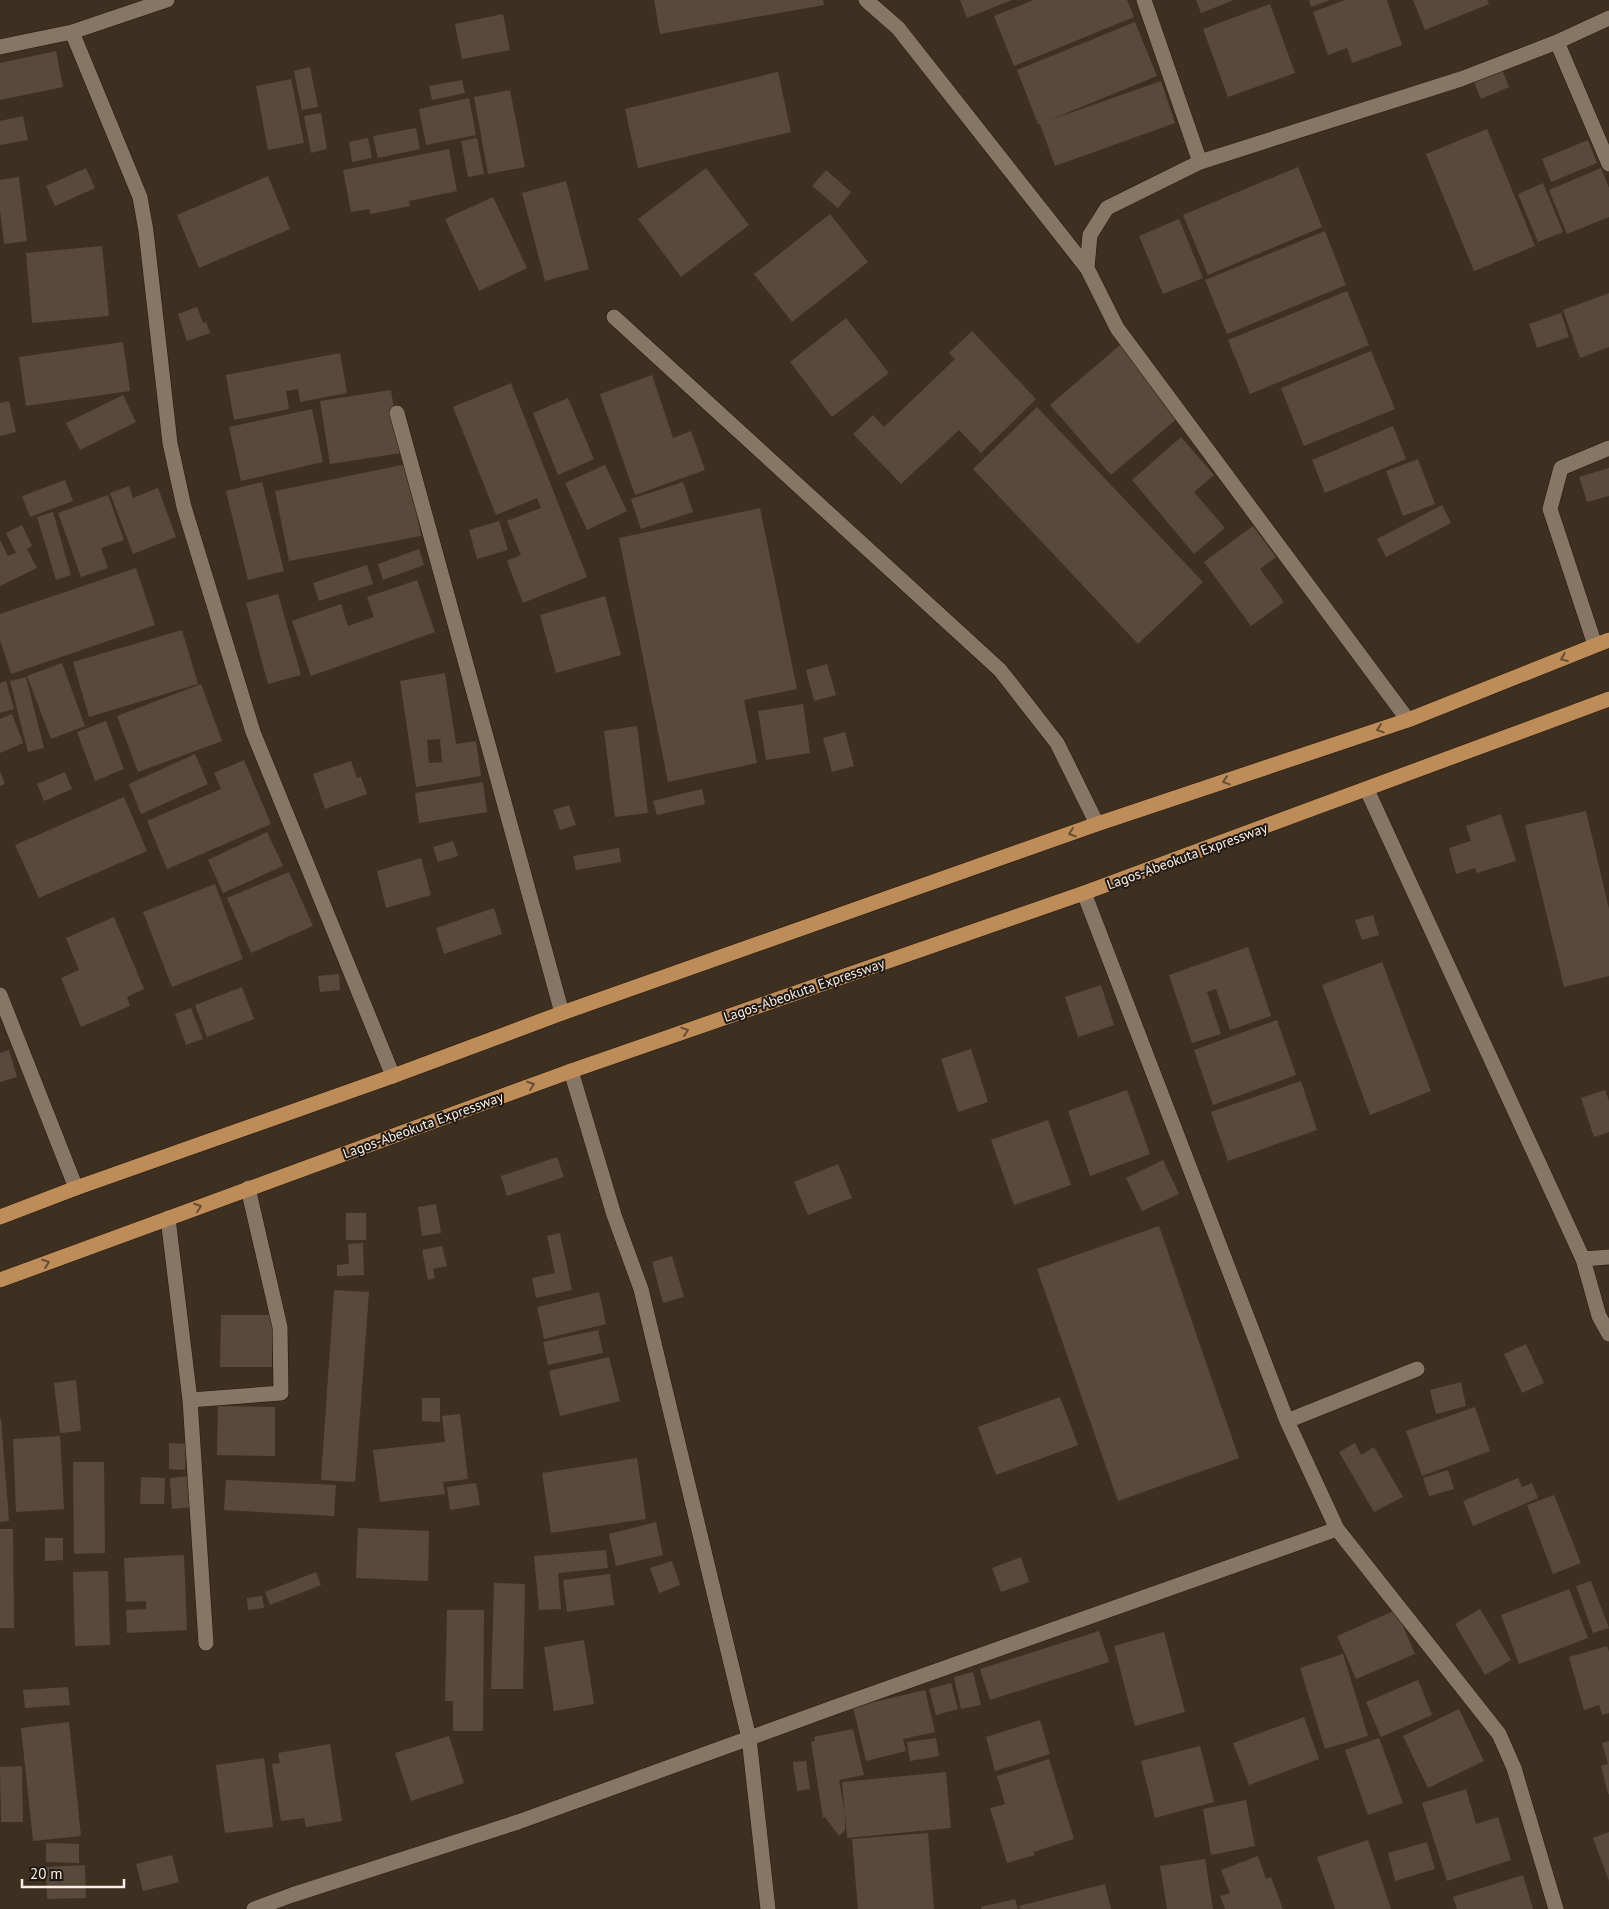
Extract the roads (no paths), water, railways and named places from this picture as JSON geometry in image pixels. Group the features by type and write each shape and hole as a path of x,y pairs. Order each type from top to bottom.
{"highway":[{"path":"0,1217 76,1188 393,1076 562,1013 1097,824 1408,720 1602,642"},
{"name":"Lagos-Abeokuta Expressway","path":"0,1280 572,1070 1084,893 1609,699"}],"street":[{"path":"0,47 72,32 167,0"},
{"path":"866,0 898,28 1087,268 1117,328 1408,720"},
{"path":"1144,0 1200,162"},
{"path":"1087,268 1090,235 1107,208 1200,162 1461,79 1557,42 1609,18"},
{"path":"72,32 140,197 146,231 170,443 184,507 253,732 393,1076"},
{"path":"1557,42 1609,164"},
{"path":"614,317 1000,670 1057,743 1097,824"},
{"path":"397,413 562,1013"},
{"path":"1602,642 1550,509 1561,468 1609,448"},
{"path":"1367,790 1583,1259 1599,1316 1609,1334"},
{"path":"1084,893 1287,1421 1337,1529 1499,1734 1514,1768 1556,1909"},
{"path":"0,995 76,1188"},
{"path":"572,1070 614,1215 641,1289 749,1738 768,1909"},
{"path":"190,1400 281,1393 280,1327 248,1188"},
{"path":"168,1218 190,1400 206,1643"},
{"path":"1583,1259 1609,1258"},
{"path":"1287,1421 1417,1369"},
{"path":"254,1909 518,1822 1337,1529"}]}
